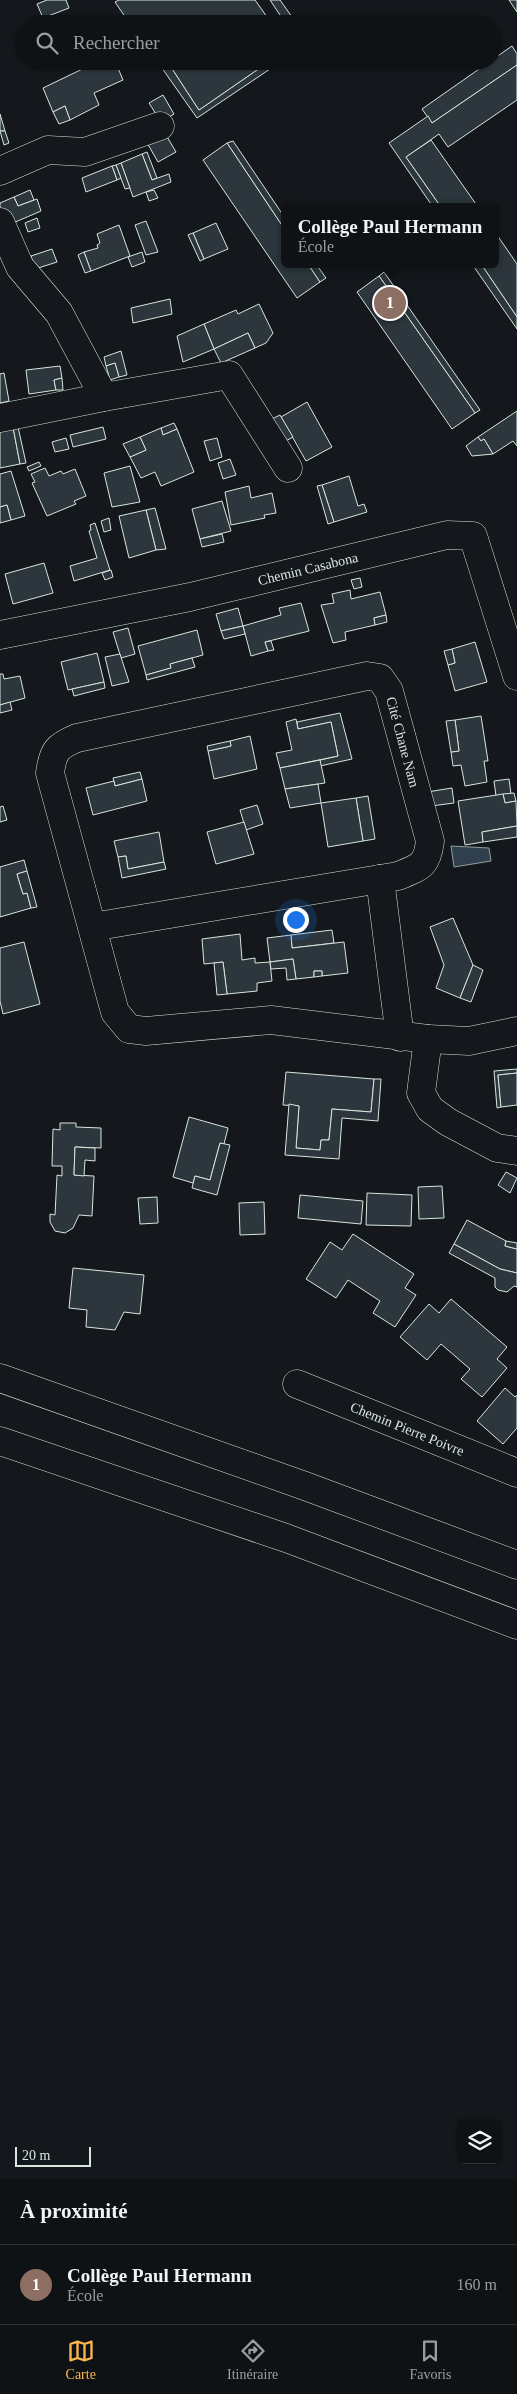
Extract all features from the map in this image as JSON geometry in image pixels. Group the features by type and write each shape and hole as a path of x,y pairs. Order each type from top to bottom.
{"main road":[{"path":"0,171 48,150 85,152 160,126"},
{"path":"0,222 20,267 60,313 104,397"},
{"path":"0,418 228,375 288,468"},
{"name":"Chemin Casabona","path":"0,635 190,597 447,534 472,536 517,676"},
{"name":"Cité Chane Nam","path":"92,927 398,876 417,868 428,857 430,841 389,691 380,678 367,676 77,738 62,744 52,756 50,773 115,1012 129,1030 146,1032 271,1020 428,1039 469,1041 517,1031"},
{"path":"380,879 400,1036"},
{"path":"428,1039 421,1093 430,1109 448,1122 510,1153"},
{"path":"0,1378 305,1486 517,1564"},
{"name":"Chemin Pierre Poivre","path":"297,1384 517,1473"},
{"path":"0,1441 286,1538 517,1625"}],"water":[{"path":"451,846 489,848 491,861 454,867"}],"building":[{"path":"47,0 66,0 69,8 51,15 42,15 37,4"},
{"path":"119,0 255,0 266,15 124,15 115,2"},
{"path":"270,0 280,0 291,15 280,15"},
{"path":"509,0 517,0 517,12"},
{"path":"512,46 517,54 517,65 432,123 422,109 478,70 502,70 502,53"},
{"path":"517,65 517,100 448,147 439,134 406,157 438,203 430,203 389,143 428,116 432,123"},
{"path":"80,70 119,70 123,80 94,93 99,105 70,120 65,106 53,112 43,88"},
{"path":"163,70 173,70 199,110 257,70 269,70 197,118"},
{"path":"173,70 257,70 199,110"},
{"path":"163,95 174,114 161,122 149,103"},
{"path":"65,106 70,120 59,124 53,112"},
{"path":"0,114 5,131 0,131"},
{"path":"163,130 176,152 158,162 146,141"},
{"path":"0,131 5,131 9,143 4,145"},
{"path":"431,140 475,203 438,203 406,157"},
{"path":"233,141 281,212 281,224 227,143"},
{"path":"227,143 281,224 281,268 311,268 320,282 297,298 203,160"},
{"path":"147,152 157,178 152,180 142,154"},
{"path":"142,154 152,180 169,174 171,182 133,197 121,163"},
{"path":"121,163 130,188 125,189 116,165"},
{"path":"116,165 121,178 117,180 112,166"},
{"path":"112,166 117,180 86,192 82,178"},
{"path":"30,190 34,200 18,206 14,197"},
{"path":"154,190 158,198 149,201 146,192"},
{"path":"14,197 18,206 37,199 41,211 6,226 0,211 0,203"},
{"path":"37,218 40,228 28,232 25,223"},
{"path":"146,221 158,252 146,255 135,225"},
{"path":"216,223 228,249 204,259 193,233"},
{"path":"119,225 130,256 91,271 84,252 98,248 97,245 100,243 97,234"},
{"path":"193,233 204,259 200,261 188,235"},
{"path":"499,238 517,264 517,317 484,268 499,268"},
{"path":"52,249 57,262 35,269 31,256"},
{"path":"84,252 91,271 85,273 78,255"},
{"path":"142,252 145,262 132,267 128,257"},
{"path":"311,268 319,268 326,278 320,282"},
{"path":"475,268 484,268 517,317 517,329"},
{"path":"384,272 480,410 475,413 379,276"},
{"path":"379,276 475,413 452,429 357,292"},
{"path":"170,299 172,314 133,323 131,308"},
{"path":"259,304 273,333 266,343 255,348 248,333 214,349 204,324 236,310 238,314"},
{"path":"204,324 214,349 183,362 177,336"},
{"path":"248,333 255,348 221,363 214,349"},
{"path":"121,351 127,375 119,377 115,363 106,366 104,357"},
{"path":"115,363 119,377 110,380 106,366"},
{"path":"60,366 62,378 54,380 56,390 29,394 26,370"},
{"path":"4,373 9,401 0,403 0,374"},
{"path":"62,378 63,390 56,390 54,380"},
{"path":"307,402 332,447 306,461 281,417"},
{"path":"517,411 517,446 513,441 493,454 484,439 481,441 478,437"},
{"path":"280,415 293,437 284,442 272,419"},
{"path":"174,423 177,429 163,435 161,428"},
{"path":"13,427 20,464 0,468 0,430"},
{"path":"13,427 18,427 26,463 20,464"},
{"path":"103,427 106,439 73,447 70,435"},
{"path":"161,428 163,435 177,429 194,472 161,486 155,472 141,478 130,457 146,450 140,437"},
{"path":"140,437 146,450 130,457 123,444"},
{"path":"478,437 481,441 484,439 493,454 472,456 466,446"},
{"path":"66,438 69,449 55,452 52,442"},
{"path":"217,438 222,457 210,461 204,441"},
{"path":"230,459 236,475 223,479 218,463"},
{"path":"39,462 41,466 29,471 27,467"},
{"path":"130,466 140,502 112,507 104,473"},
{"path":"45,468 49,476 61,471 63,474 75,469 86,496 74,501 76,504 47,516 32,483 35,482 31,474"},
{"path":"11,471 25,516 11,520 7,505 0,507 0,474"},
{"path":"349,476 358,506 364,504 367,512 334,522 322,485"},
{"path":"322,485 334,522 328,524 317,486"},
{"path":"249,486 251,498 272,493 276,513 264,515 265,518 231,525 225,492"},
{"path":"222,501 231,531 200,539 192,509"},
{"path":"7,505 11,520 0,523 0,507"},
{"path":"155,508 166,549 156,550 146,510"},
{"path":"146,510 156,550 129,558 119,516"},
{"path":"109,518 111,530 104,532 101,521"},
{"path":"95,523 110,570 74,581 70,566 97,558 89,531 91,530 90,525"},
{"path":"222,534 224,542 202,547 200,539"},
{"path":"44,563 53,593 13,604 5,574"},
{"path":"111,570 113,577 105,580 102,573"},
{"path":"360,578 362,587 354,589 351,580"},
{"path":"350,590 351,599 380,592 386,615 374,618 375,625 345,632 346,640 333,643 321,605 334,603 332,594"},
{"path":"301,603 309,631 265,642 268,651 251,656 243,626 281,615 279,608"},
{"path":"238,608 243,626 221,631 216,614"},
{"path":"386,615 387,622 375,625 374,618"},
{"path":"243,626 245,634 224,639 221,631"},
{"path":"128,628 135,654 121,658 113,632"},
{"path":"197,630 203,655 170,664 171,668 146,675 138,646"},
{"path":"271,641 274,650 268,651 265,642"},
{"path":"475,642 487,682 455,691 448,665 455,663 452,649"},
{"path":"452,649 455,663 448,665 444,651"},
{"path":"97,653 104,682 68,690 61,662"},
{"path":"120,654 129,682 112,686 105,657"},
{"path":"192,658 195,667 147,680 146,675 171,668 170,664"},
{"path":"0,674 3,674 4,679 20,676 25,698 0,705"},
{"path":"104,682 105,688 74,696 72,689"},
{"path":"10,702 12,710 0,713 0,705"},
{"path":"340,713 352,759 320,766 320,760 338,756 331,722 298,729 297,722"},
{"path":"481,716 488,761 484,761 487,782 465,786 461,765 453,766 451,752 459,751 455,720"},
{"path":"296,719 298,729 331,722 338,756 280,768 276,753 292,750 286,722"},
{"path":"455,720 459,751 451,752 446,721"},
{"path":"250,736 257,769 214,779 208,751 231,746 230,741"},
{"path":"230,741 231,746 208,751 207,746"},
{"path":"320,760 325,783 285,789 280,768"},
{"path":"140,772 142,779 115,786 113,778"},
{"path":"142,779 147,801 93,815 86,788 114,781 115,786"},
{"path":"509,779 511,794 496,796 494,781"},
{"path":"318,784 321,803 290,808 285,789"},
{"path":"452,788 454,803 431,806 427,792"},
{"path":"514,793 516,801 505,803 503,794"},
{"path":"503,794 505,803 516,801 517,826 482,832 483,842 465,845 458,801"},
{"path":"368,796 375,839 363,841 356,798"},
{"path":"356,798 363,841 328,847 321,803"},
{"path":"257,805 263,824 246,830 240,810"},
{"path":"3,806 7,820 0,822 0,807"},
{"path":"244,822 254,854 216,864 207,832"},
{"path":"517,826 517,837 483,842 482,832"},
{"path":"159,832 164,862 128,869 126,856 118,857 114,841"},
{"path":"126,856 128,869 164,862 166,869 122,878 118,857"},
{"path":"24,860 27,871 17,874 23,894 27,893 31,908 0,917 0,867"},
{"path":"27,871 37,907 31,908 27,893 23,894 17,874"},
{"path":"453,918 473,965 460,998 436,988 444,965 430,927"},
{"path":"332,930 334,943 292,948 291,935"},
{"path":"240,934 242,960 255,958 255,963 270,962 272,981 257,983 257,991 227,994 223,962 204,964 202,939"},
{"path":"291,935 292,948 344,942 348,973 322,976 322,971 314,971 314,977 296,979 293,959 270,962 267,938"},
{"path":"24,942 40,1004 3,1014 0,1001 0,948"},
{"path":"293,959 296,979 287,980 286,968 271,969 270,962"},
{"path":"223,962 227,994 217,995 214,963"},
{"path":"473,965 483,970 471,1002 460,998"},
{"path":"314,971 322,971 322,976 314,977"},
{"path":"517,1069 517,1073 498,1075 501,1107 497,1108 494,1071"},
{"path":"286,1072 374,1079 371,1112 332,1109 329,1140 321,1140 320,1150 296,1148 299,1106 283,1105"},
{"path":"517,1073 517,1105 501,1107 498,1075"},
{"path":"374,1079 381,1079 378,1121 342,1118 339,1159 285,1155 289,1104 299,1106 296,1148 320,1150 321,1140 329,1140 332,1109 371,1112"},
{"path":"189,1117 228,1128 224,1144 220,1143 210,1180 195,1176 193,1183 173,1177"},
{"path":"60,1123 76,1123 76,1127 101,1128 101,1148 75,1147 74,1175 94,1176 92,1216 79,1215 73,1228 65,1233 55,1231 50,1222 50,1214 55,1215 57,1175 62,1176 62,1166 52,1166 53,1129 60,1130"},
{"path":"220,1143 230,1145 217,1195 192,1188 195,1176 210,1180"},
{"path":"75,1147 95,1148 95,1161 85,1160 84,1176 74,1175"},
{"path":"506,1172 517,1178 510,1193 498,1185"},
{"path":"442,1186 444,1218 419,1219 418,1187"},
{"path":"367,1193 412,1195 411,1226 366,1225"},
{"path":"300,1195 363,1201 361,1224 298,1218"},
{"path":"157,1197 158,1223 140,1224 138,1198"},
{"path":"264,1202 265,1234 240,1235 239,1203"},
{"path":"467,1220 506,1241 505,1246 517,1249 517,1273 500,1269 454,1244"},
{"path":"353,1234 414,1274 405,1288 416,1295 395,1327 373,1313 380,1301 348,1280 336,1298 306,1279 330,1242 342,1250"},
{"path":"506,1241 517,1243 517,1249 505,1246"},
{"path":"454,1244 500,1269 517,1273 517,1287 514,1286 507,1292 498,1290 495,1287 495,1278 449,1253"},
{"path":"73,1268 144,1275 140,1314 124,1312 115,1330 86,1327 87,1310 69,1308"},
{"path":"451,1299 507,1347 497,1359 507,1368 482,1397 461,1379 470,1369 441,1344 427,1360 400,1337 429,1304 439,1313"},
{"path":"505,1388 515,1397 517,1395 517,1428 503,1444 477,1421"}],"place":[{"name":"Collège Paul Hermann","path":"390,303"}]}
